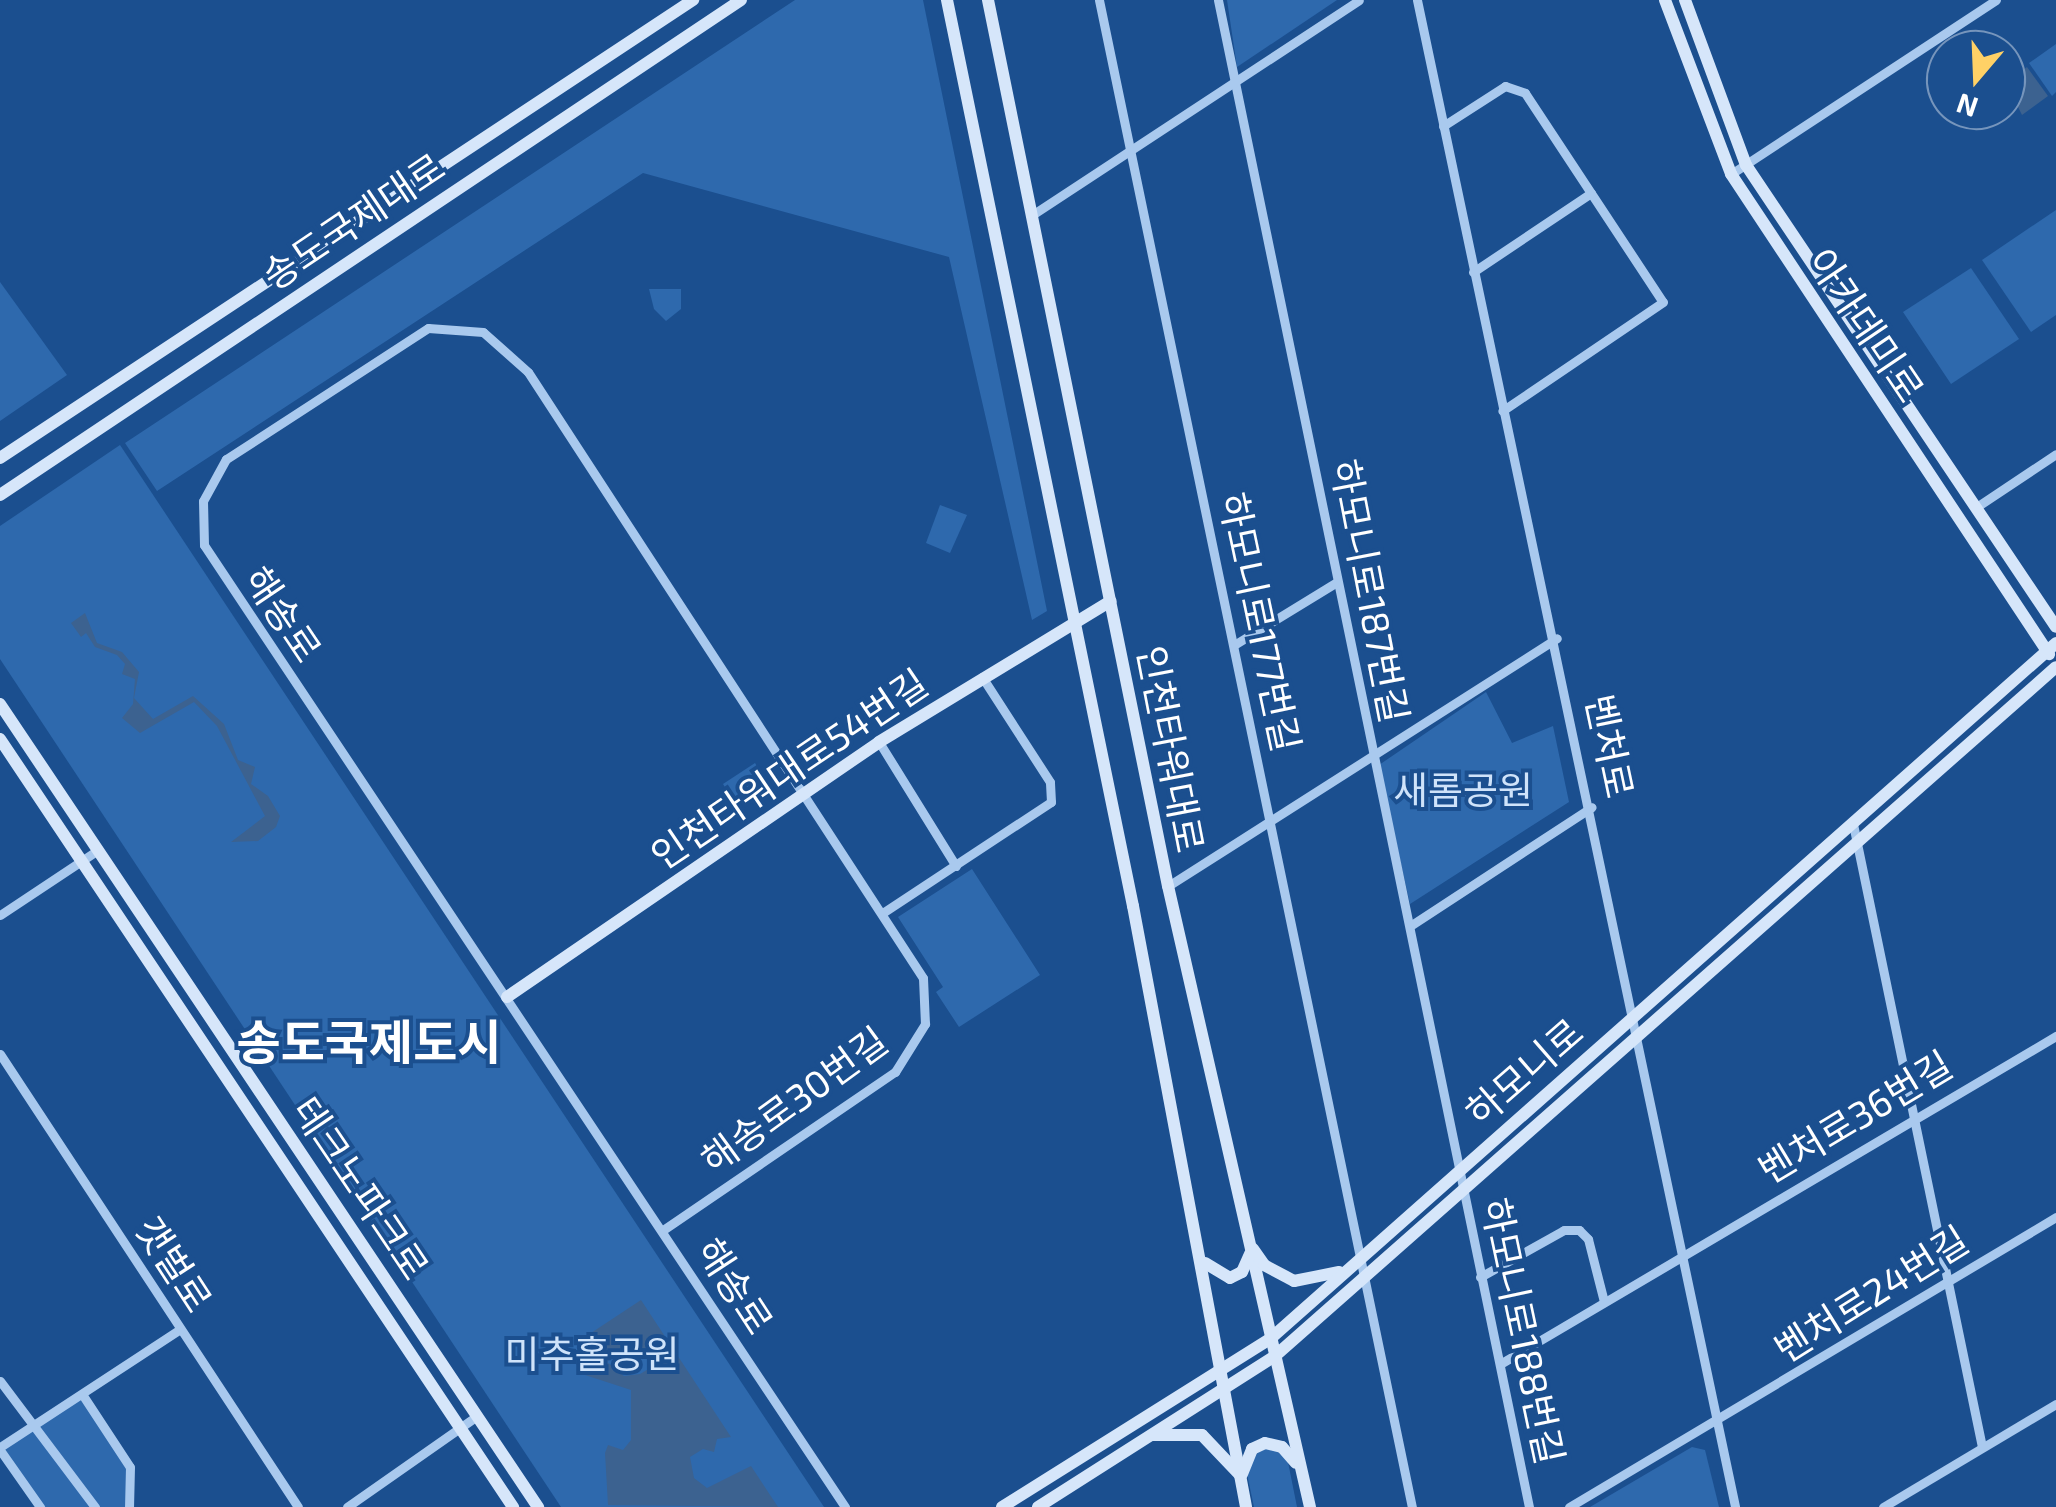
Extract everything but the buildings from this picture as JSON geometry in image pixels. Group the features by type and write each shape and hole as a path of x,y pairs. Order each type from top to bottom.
{"main road":[{"name":"송도국제대로","path":"0,458 693,0"},
{"name":"송도국제대로","path":"0,495 741,0"},
{"name":"인천타워대로","path":"947,0 1201,1256 1246,1507"},
{"name":"인천타워대로","path":"988,0 1168,886 1310,1507"},
{"name":"아카데미로","path":"1665,0 1731,174 2051,646 2056,666"},
{"name":"아카데미로","path":"1685,0 1746,165 2056,626"},
{"name":"인천타워대로54번길","path":"507,997 878,742 1112,601"},
{"name":"하모니로","path":"1002,1507 1270,1338 2051,646"},
{"name":"하모니로","path":"1038,1507 1274,1356 2056,666"},
{"name":"테크노파크로","path":"0,704 538,1507"},
{"name":"테크노파크로","path":"0,739 513,1507"},
{"path":"1201,1256 1213,1274 1230,1278 1242,1272 1250,1246"},
{"path":"1250,1246 1264,1266 1294,1281 1346,1270"},
{"path":"1150,1435 1202,1435 1242,1481"},
{"path":"1242,1481 1247,1456 1265,1444 1288,1452 1304,1484"}],"street":[{"name":"하모니로177번길","path":"1100,0 1412,1507"},
{"name":"하모니로187번길","path":"1218,0 1458,1168"},
{"path":"1032,215 1358,0"},
{"name":"벤처로","path":"1418,0 1502,411 1557,638 1736,1507"},
{"path":"1731,174 1996,0"},
{"path":"1443,126 1496,90 1516,87 1663,302 1502,411"},
{"path":"1473,272 1591,194"},
{"name":"해송로","path":"807,790 528,372 492,336 456,326 419,331 218,468 203,502 200,527 211,560 845,1507"},
{"path":"1975,508 2056,454"},
{"path":"1234,646 1335,583"},
{"path":"1168,886 1270,825 1557,638"},
{"path":"884,912 1047,809 1053,795 982,676"},
{"path":"878,742 956,866"},
{"name":"해송로30번길","path":"663,1230 895,1072 914,1052 926,1024 927,995 916,962 807,790"},
{"path":"1410,926 1592,807"},
{"path":"1853,824 1982,1447"},
{"path":"0,915 98,850"},
{"name":"벤처로36번길","path":"1500,1364 1914,1116 2056,1036"},
{"name":"갯벌로","path":"0,1054 298,1507"},
{"name":"하모니로188번길","path":"1458,1168 1529,1507"},
{"name":"벤처로24번길","path":"1569,1507 1718,1424 2056,1217"},
{"path":"1480,1277 1564,1230 1579,1230 1588,1239 1604,1302"},
{"path":"40,1507 0,1448 180,1329"},
{"path":"0,1381 30,1426 95,1507"},
{"path":"82,1394 130,1467 129,1507"},
{"path":"1883,1507 2056,1404"},
{"path":"348,1507 477,1416"}],"green space":[{"path":"795,0 923,0 1047,611 1032,620 949,257 643,173 157,491 125,443"},
{"path":"1227,0 1337,0 1237,67"},
{"path":"2056,44 2056,92 2052,96 2029,63"},
{"path":"2056,210 2056,315 2031,332 1982,260"},
{"path":"1971,268 2019,339 1951,384 1903,312"},
{"path":"0,282 67,375 0,421"},
{"path":"649,289 681,289 681,309 666,321 654,309"},
{"name":"미추홀공원","path":"120,445 824,1507 561,1507 0,659 0,526"},
{"path":"940,505 967,515 950,553 926,543"},
{"name":"새롬공원","path":"1486,692 1512,743 1553,726 1569,802 1410,904 1379,765"},
{"path":"755,763 768,783 736,805 723,784"},
{"path":"972,869 1040,975 959,1027 936,992 943,987 898,917"},
{"path":"82,1394 130,1467 129,1507 40,1507 0,1450"},
{"path":"1692,1447 1705,1450 1719,1507 1590,1507"},
{"path":"1265,1448 1281,1451 1288,1462 1297,1507 1254,1507 1247,1474 1252,1457"}],"shaded area":[{"path":"2026,68 2048,96 2026,112"},
{"path":"85,613 97,643 122,652 139,672 134,698 153,719 193,696 224,724 238,760 255,767 251,784 268,796 280,816 276,827 258,841 231,842 265,816 217,726 194,702 140,733 122,718 133,704 135,679 122,674 125,664 117,655 95,647 86,633 81,637 71,623"},
{"path":"641,1300 731,1437 717,1439 714,1452 703,1449 690,1457 694,1478 707,1488 751,1466 778,1507 608,1505 605,1453 608,1445 623,1450 631,1440 631,1390 579,1373 603,1357 588,1335","holes":["647,1349 650,1368 624,1376 607,1362 621,1350"]}],"district":[{"name":"송도국제도시","path":"369,1042"}]}
